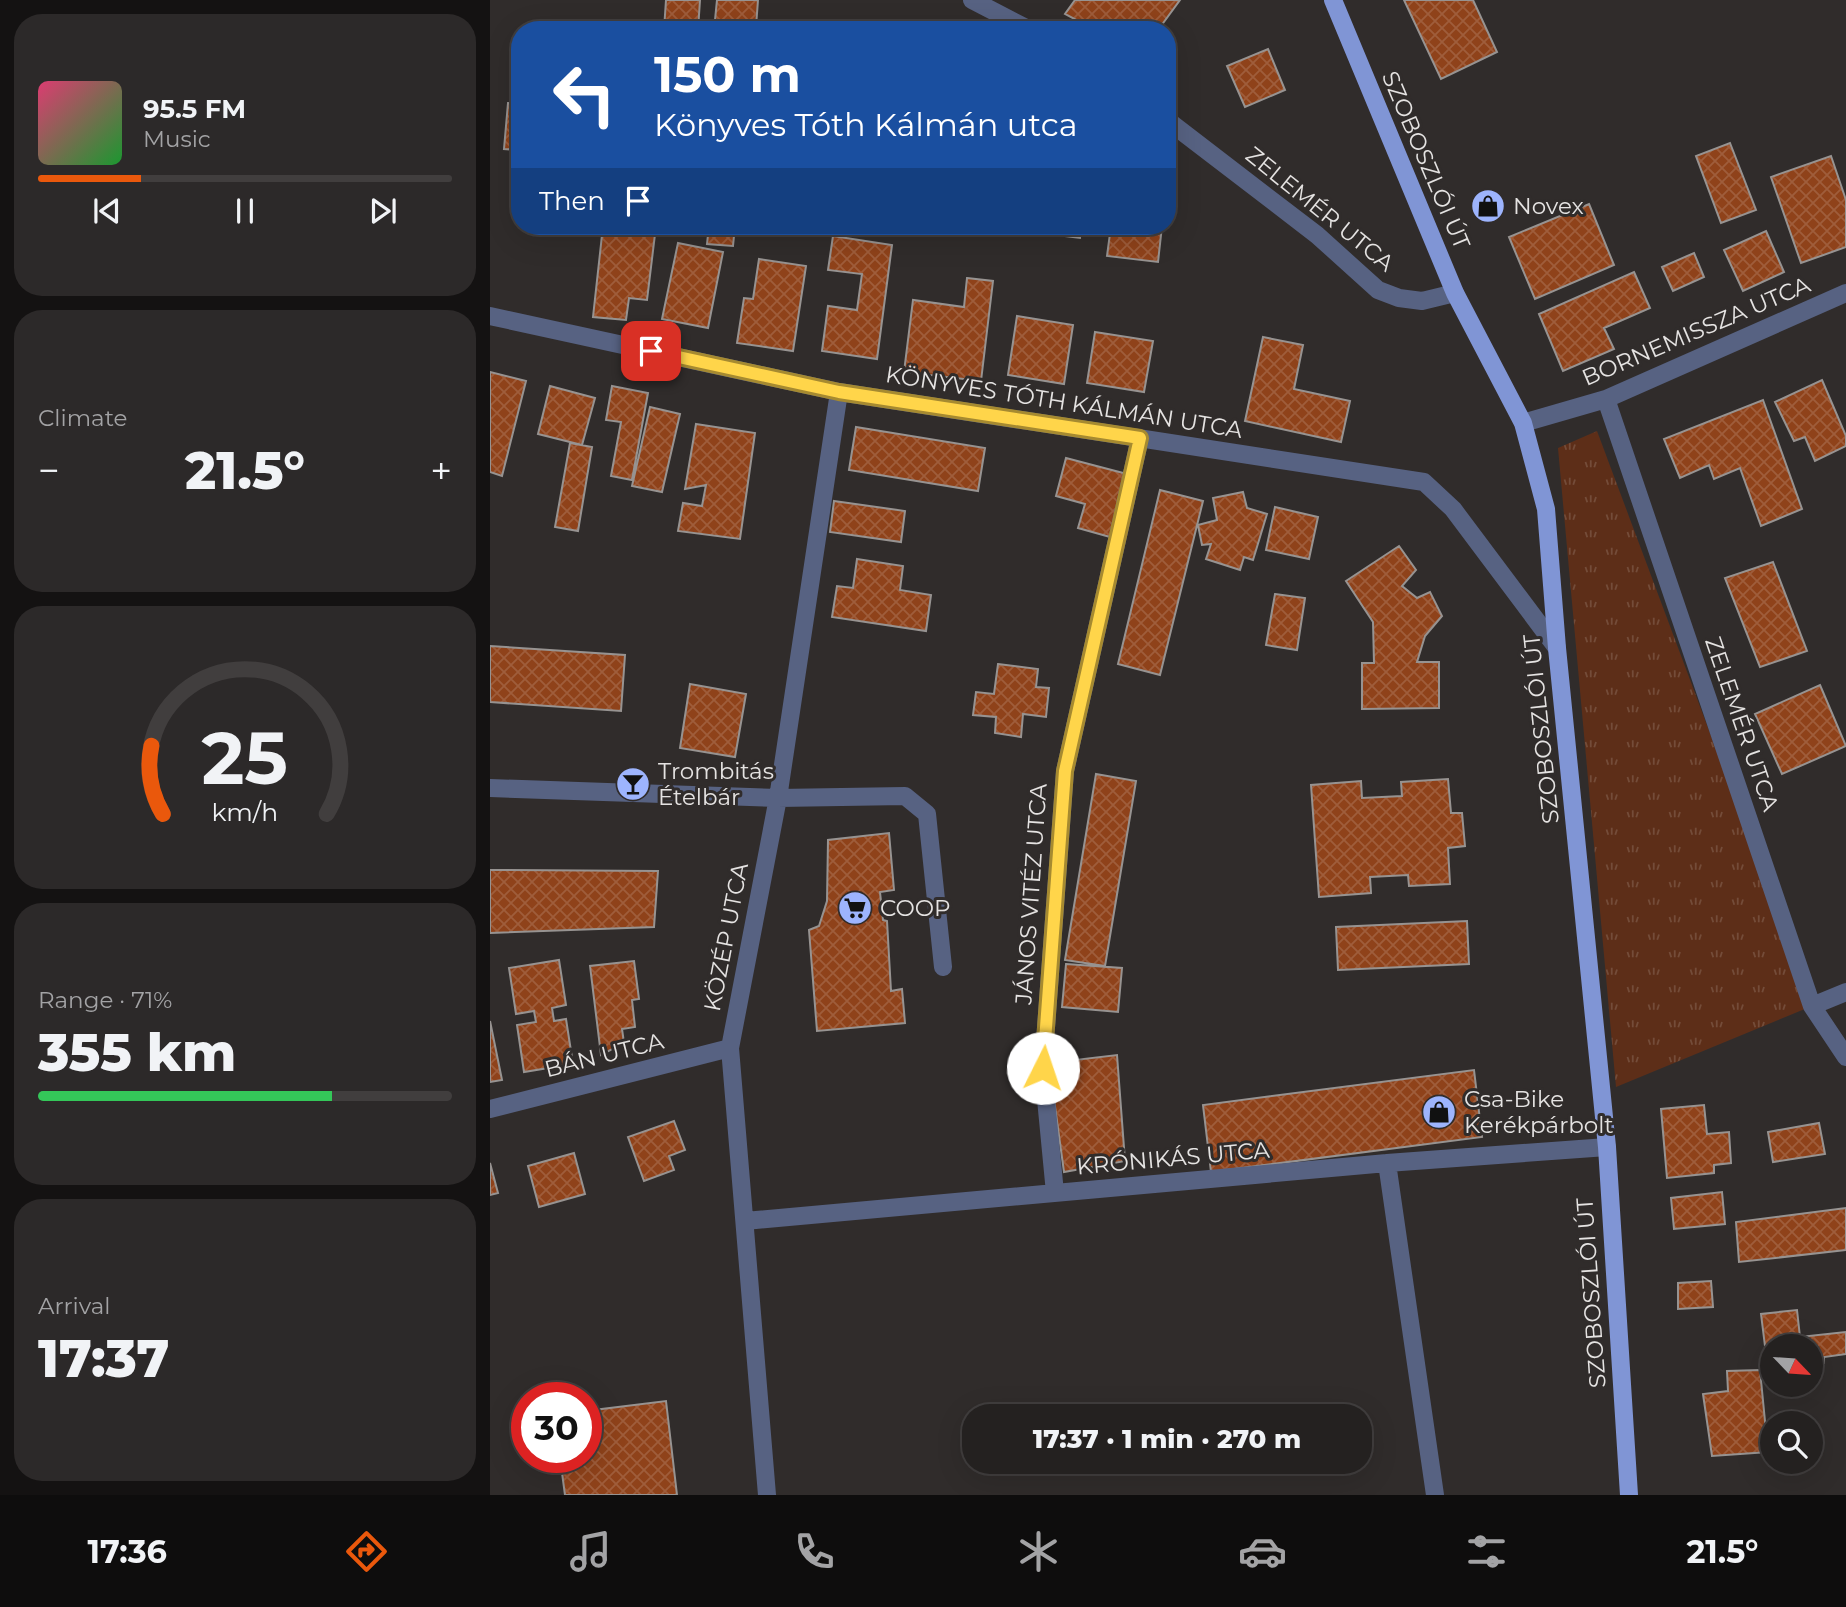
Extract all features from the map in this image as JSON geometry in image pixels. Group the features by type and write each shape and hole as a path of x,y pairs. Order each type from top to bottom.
{"main road":[{"name":"SZOBOSZLÓI ÚT","path":"1334,0 1455,293 1523,423 1546,509 1557,648 1607,1147 1629,1495"}],"street":[{"path":"972,0 1013,21"},
{"name":"ZELEMÉR UTCA","path":"1176,127 1317,235 1378,290 1399,298 1422,301 1455,293"},
{"name":"BORNEMISSZA UTCA","path":"1523,423 1606,399 1846,293"},
{"name":"KÖNYVES TÓTH KÁLMÁN UTCA","path":"490,316 839,392 1424,482 1453,509 1557,648"},
{"name":"KÖZÉP UTCA","path":"767,1495 730,1048 778,798 839,392"},
{"name":"ZELEMÉR UTCA","path":"1606,399 1812,1006 1846,1057"},
{"name":"JÁNOS VITÉZ UTCA","path":"1055,1193 1043,1068 1065,771 1140,438"},
{"path":"490,788 778,798 905,796 927,814 943,967"},
{"path":"1812,1006 1846,992"},
{"name":"BÁN UTCA","path":"490,1109 730,1048"},
{"name":"KRÓNIKÁS UTCA","path":"745,1221 1387,1163 1607,1147"},
{"path":"1387,1163 1435,1495"}],"green space":[{"path":"1597,431 1812,1006 1616,1087 1558,448"}],"building":[{"path":"666,0 700,0 699,21 665,21"},
{"path":"717,0 758,0 756,21 715,21"},
{"path":"1075,0 1180,0 1165,21 1078,21 1065,14"},
{"path":"1404,0 1473,0 1497,52 1441,79"},
{"path":"1268,49 1285,90 1245,107 1227,66"},
{"path":"508,103 511,103 511,149 504,149"},
{"path":"1730,143 1756,210 1721,223 1696,156"},
{"path":"1831,156 1846,200 1846,247 1801,263 1771,177"},
{"path":"1589,204 1614,265 1535,299 1509,237"},
{"path":"1766,231 1784,272 1743,291 1724,250"},
{"path":"602,235 655,235 647,300 629,298 626,320 593,317"},
{"path":"708,235 734,235 733,246 707,244"},
{"path":"1056,235 1080,235 1080,238"},
{"path":"1110,235 1161,235 1158,262 1107,256"},
{"path":"833,236 892,245 877,359 822,351 828,306 857,310 862,274 828,270"},
{"path":"678,243 723,252 708,328 662,319"},
{"path":"1694,253 1704,277 1673,291 1662,267"},
{"path":"759,259 806,266 793,351 737,343 744,298 753,299"},
{"path":"1634,272 1650,308 1604,328 1614,349 1563,371 1539,314"},
{"path":"967,278 993,281 981,381 904,372 913,300 964,307"},
{"path":"1017,316 1073,325 1064,384 1008,375"},
{"path":"1095,332 1153,341 1144,392 1087,383"},
{"path":"1263,337 1303,345 1294,389 1350,401 1341,442 1245,421"},
{"path":"490,372 526,381 502,476 490,472"},
{"path":"1822,380 1846,436 1846,446 1815,461 1805,437 1794,441 1775,402"},
{"path":"550,386 595,398 582,445 538,434"},
{"path":"612,386 648,393 632,480 611,476 621,422 606,420"},
{"path":"1763,400 1802,509 1761,526 1740,468 1714,479 1709,465 1680,478 1664,439"},
{"path":"650,407 680,414 662,492 632,486"},
{"path":"696,424 755,433 740,539 678,531 683,503 702,506 706,485 685,489"},
{"path":"856,427 985,448 978,491 849,470"},
{"path":"570,443 592,447 578,531 555,527"},
{"path":"1066,458 1127,474 1110,537 1078,528 1085,504 1056,496"},
{"path":"1160,490 1203,501 1160,675 1118,664"},
{"path":"1243,492 1247,508 1267,514 1253,560 1244,557 1240,570 1206,559 1211,544 1202,545 1198,525 1217,520 1213,498"},
{"path":"834,501 905,511 901,542 830,532"},
{"path":"1275,507 1318,517 1309,559 1266,550"},
{"path":"1399,546 1416,570 1402,586 1417,598 1430,592 1442,616 1425,636 1417,662 1439,662 1439,708 1362,709 1362,663 1374,663 1373,622 1346,581"},
{"path":"857,559 903,566 900,590 931,595 926,631 832,617 837,586 853,588"},
{"path":"1773,562 1807,651 1760,667 1725,578"},
{"path":"1275,594 1305,598 1297,650 1266,645"},
{"path":"490,646 625,655 621,711 490,702"},
{"path":"998,664 1038,669 1036,687 1049,688 1046,717 1023,714 1021,737 995,733 996,717 973,715 976,692 994,694"},
{"path":"690,684 746,694 735,757 680,748"},
{"path":"1820,685 1846,746 1782,774 1755,714"},
{"path":"1096,774 1136,781 1105,966 1065,960"},
{"path":"1448,779 1451,813 1462,813 1465,846 1448,848 1450,884 1409,886 1408,875 1370,877 1371,893 1319,897 1311,785 1361,781 1362,798 1402,796 1401,782"},
{"path":"889,833 894,890 880,892 883,920 887,921 891,991 902,989 905,1023 817,1031 809,930 819,926 827,901 828,840"},
{"path":"490,870 658,871 654,927 490,933"},
{"path":"1467,921 1469,964 1338,970 1336,927"},
{"path":"559,960 566,1005 552,1008 554,1021 566,1019 573,1064 524,1072 517,1025 536,1022 534,1011 516,1014 509,968"},
{"path":"634,961 639,999 632,1000 635,1027 622,1029 624,1043 601,1055 590,966"},
{"path":"1066,964 1122,968 1118,1012 1062,1007"},
{"path":"490,1021 502,1080 490,1082"},
{"path":"1117,1055 1125,1161 1064,1172 1049,1063"},
{"path":"1474,1070 1482,1137 1211,1172 1203,1105"},
{"path":"1704,1105 1707,1134 1729,1132 1731,1163 1714,1165 1714,1173 1667,1178 1661,1109"},
{"path":"674,1121 685,1150 669,1156 674,1170 644,1181 628,1137"},
{"path":"1819,1123 1825,1154 1773,1162 1768,1132"},
{"path":"574,1153 585,1194 539,1207 528,1166"},
{"path":"490,1163 498,1193 490,1195"},
{"path":"1722,1192 1725,1224 1674,1229 1671,1198"},
{"path":"1846,1208 1846,1250 1739,1262 1736,1222"},
{"path":"1711,1281 1713,1307 1678,1309 1678,1283"},
{"path":"1797,1310 1800,1334 1764,1334 1761,1314"},
{"path":"1846,1332 1846,1354 1824,1357 1824,1334"},
{"path":"1760,1370 1760,1397 1763,1397 1764,1411 1760,1411 1760,1453 1712,1456 1703,1394 1728,1391 1727,1371"},
{"path":"666,1401 677,1495 565,1495 562,1473 602,1473 602,1409"}],"place":[{"name":"Novex","path":"1488,206"},
{"name":"Trombitás Ételbár","path":"633,784"},
{"name":"COOP","path":"855,908"},
{"name":"Csa-Bike Kerékpárbolt","path":"1439,1112"}],"route":[{"path":"651,351 839,392 1140,438 1065,771 1043,1068"}]}
